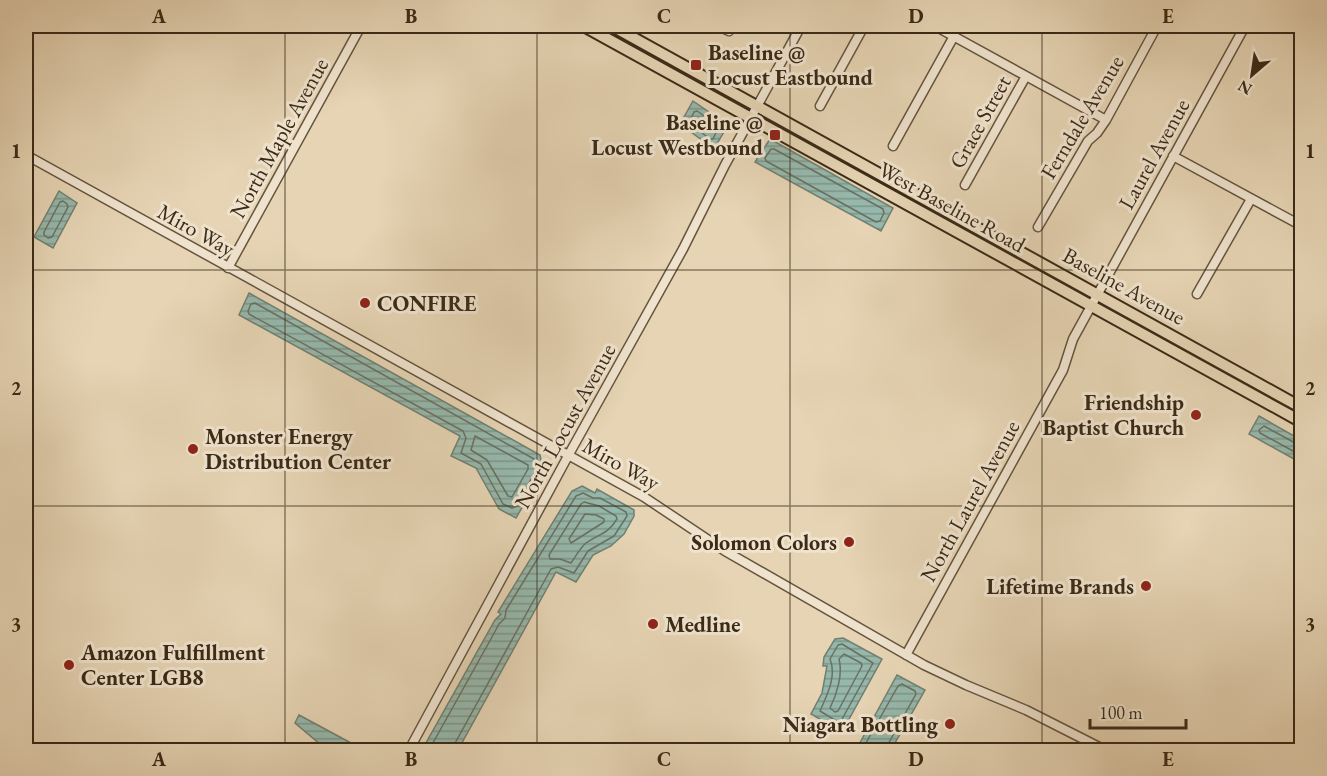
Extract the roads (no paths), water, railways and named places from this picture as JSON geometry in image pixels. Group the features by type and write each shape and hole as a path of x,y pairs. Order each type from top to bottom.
{"main road":[{"name":"West Baseline Road","path":"584,26 1095,300 1302,422"},
{"name":"Baseline Avenue","path":"612,26 758,105 1095,300 1302,408"}],"street":[{"name":"North Maple Avenue","path":"228,268 361,26"},
{"path":"718,26 729,31"},
{"name":"North Locust Avenue","path":"409,750 698,222 725,165 801,26"},
{"path":"820,106 864,26"},
{"path":"935,26 1106,120"},
{"name":"Ferndale Avenue","path":"1038,227 1088,141 1106,120 1157,26"},
{"name":"Laurel Avenue","path":"1095,300 1245,26"},
{"path":"893,146 954,36"},
{"name":"Grace Street","path":"965,185 1026,76"},
{"name":"Miro Way","path":"26,155 644,497 725,551 906,655 966,686 1026,710 1105,750"},
{"path":"1173,156 1302,226"},
{"path":"1197,294 1251,200"},
{"name":"North Laurel Avenue","path":"906,655 1063,370 1073,339 1095,300"}],"water":[{"path":"693,101 728,125 714,149 680,124"},
{"path":"770,139 893,208 881,231 755,162"},
{"path":"59,191 77,203 53,248 34,237"},
{"path":"249,293 540,455 543,471 516,518 499,509 476,468 451,456 460,436 239,315"},
{"path":"1259,416 1301,440 1301,463 1249,434"},
{"path":"582,486 595,493 597,489 634,510 634,516 624,534 611,546 593,555 576,582 556,572 458,750 422,750 495,620 501,614 498,612 572,491"},
{"path":"843,638 882,659 842,732 811,714 822,693 827,666 823,666 824,657 835,639"},
{"path":"897,675 925,690 891,750 856,750"},
{"path":"299,715 364,750 327,750 295,723"}],"place":[{"name":"Baseline @ Locust Eastbound","path":"696,65"},
{"name":"Baseline @ Locust Westbound","path":"775,135"},
{"name":"CONFIRE","path":"365,303"},
{"name":"Friendship Baptist Church","path":"1196,415"},
{"name":"Monster Energy Distribution Center","path":"193,449"},
{"name":"Solomon Colors","path":"849,542"},
{"name":"Lifetime Brands","path":"1146,586"},
{"name":"Medline","path":"653,624"},
{"name":"Amazon Fulfillment Center LGB8","path":"69,665"},
{"name":"Niagara Bottling","path":"950,724"}]}
